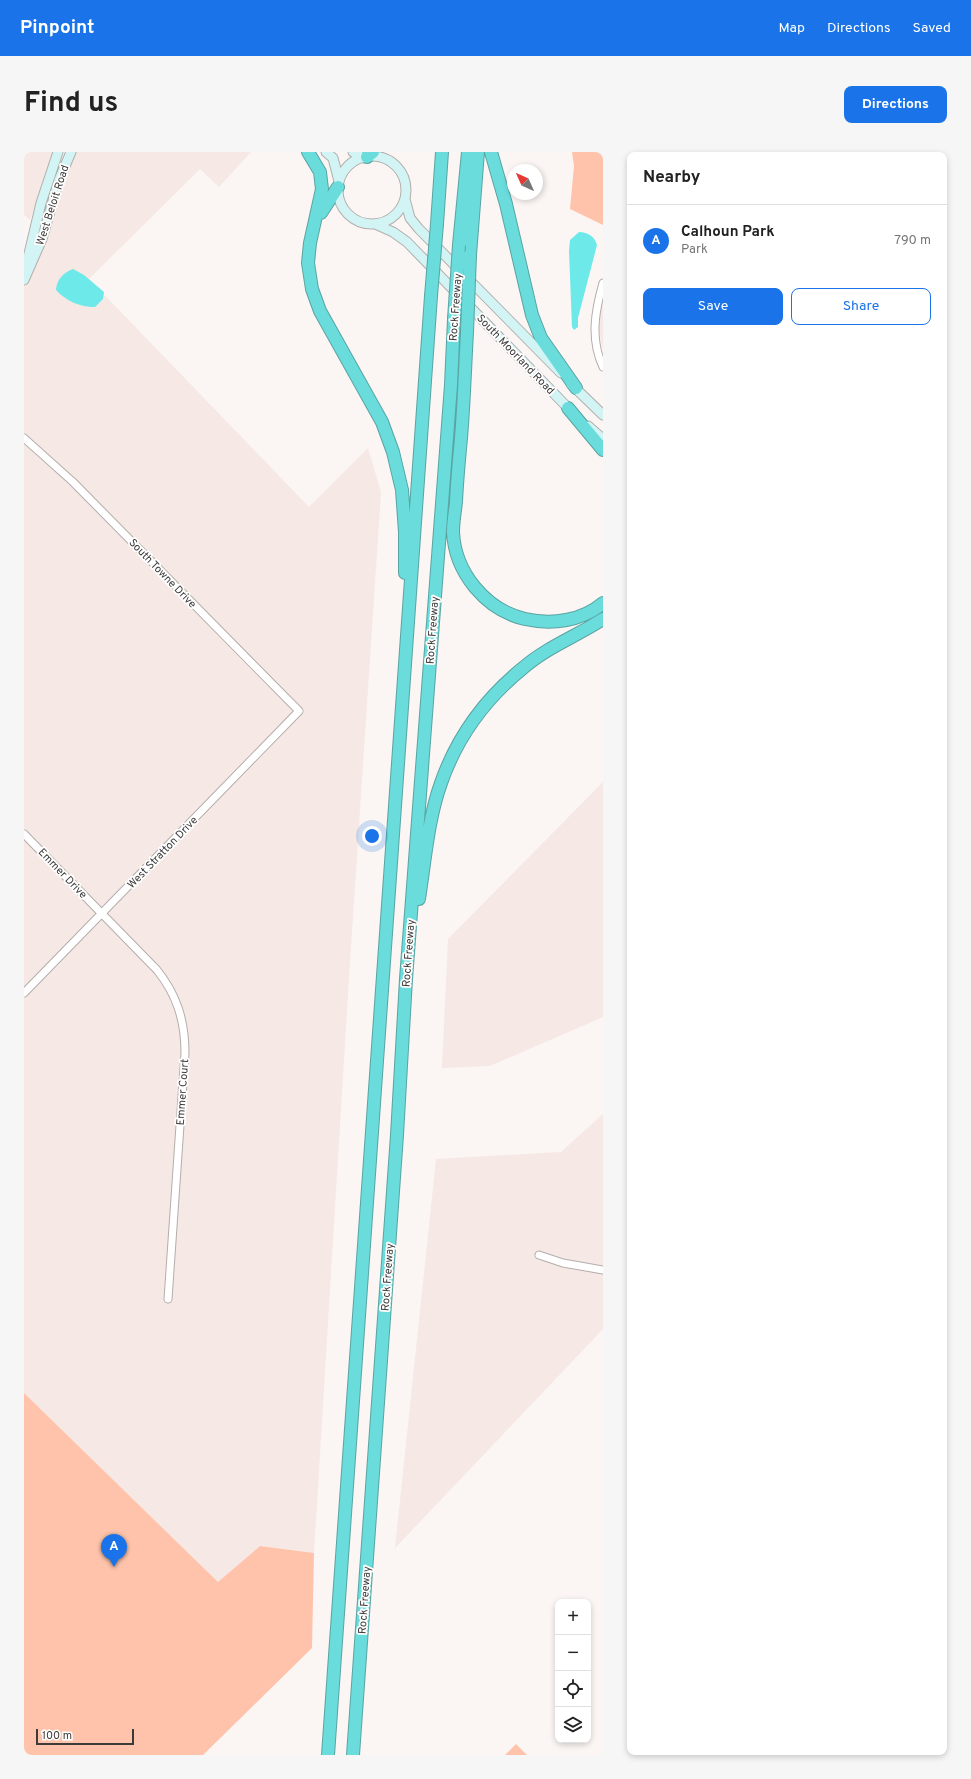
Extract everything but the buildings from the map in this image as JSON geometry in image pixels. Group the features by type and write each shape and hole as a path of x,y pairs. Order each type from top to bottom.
{"highway":[{"path":"308,152 320,172 322,189 310,243 308,263 312,289 320,311 382,422 393,452 402,490 405,532 406,660"},
{"name":"Rock Freeway","path":"328,1755 442,152"},
{"name":"Rock Freeway","path":"354,1755 398,1134 406,979 451,385 459,245 468,152"},
{"path":"478,152 470,255 461,436 453,532 456,552 466,574 479,593 496,607 516,617 535,621 556,622 577,618 597,608 603,603"},
{"path":"491,152 506,204 532,315 541,338 576,388"},
{"path":"314,226 339,184"},
{"path":"568,408 603,450"},
{"path":"406,979 431,824 441,783 458,744 474,718 498,691 523,667 547,650 603,619"}],"main road":[{"name":"West Beloit Road","path":"24,278 41,203 58,152"},
{"name":"West Beloit Road","path":"24,278 42,239 59,180 71,152"},
{"path":"326,152 333,158 339,184"},
{"path":"353,152 368,155 378,157 388,161 397,168 404,182 405,199 401,208 394,216 385,222 374,224 365,224 355,220 342,206 338,197 339,184 344,170 352,162 368,155"},
{"name":"South Moorland Road","path":"405,199 410,218 419,230 603,415"},
{"name":"South Moorland Road","path":"374,224 393,232 407,242 568,408 603,438"}],"street":[{"path":"603,283 594,326 597,349 603,367"},
{"name":"South Towne Drive","path":"24,438 73,482 299,711"},
{"name":"West Stratton Drive","path":"24,993 299,711"},
{"name":"Emmer Drive","path":"24,834 102,913"},
{"name":"Emmer Court","path":"102,913 165,980 178,1004 184,1027 185,1053 168,1299"},
{"path":"539,1255 563,1263 603,1270"}],"shaded area":[{"path":"24,152 53,152 30,220 24,215"},
{"path":"65,152 251,152 219,187 200,169 89,279 309,507 368,448 381,492 350,961 314,1553 260,1546 218,1582 24,1393 24,279 48,198"},
{"path":"572,152 603,152 603,225 570,209 574,166"},
{"path":"603,304 603,350 599,330 599,319"},
{"path":"603,782 603,1017 490,1066 442,1068 448,939"},
{"path":"603,1114 603,1329 395,1548 436,1159 561,1152"},
{"path":"24,1393 218,1582 260,1546 314,1553 312,1648 203,1755 24,1755"},
{"path":"516,1744 527,1755 505,1755"}],"water":[{"path":"579,232 591,236 597,245 578,318 578,327 574,330 572,327 569,251 570,240"},
{"path":"73,269 84,275 104,292 103,299 95,307 74,303 56,290 61,277 66,272"}],"place":[{"name":"Calhoun Park","path":"114,1567"}]}
